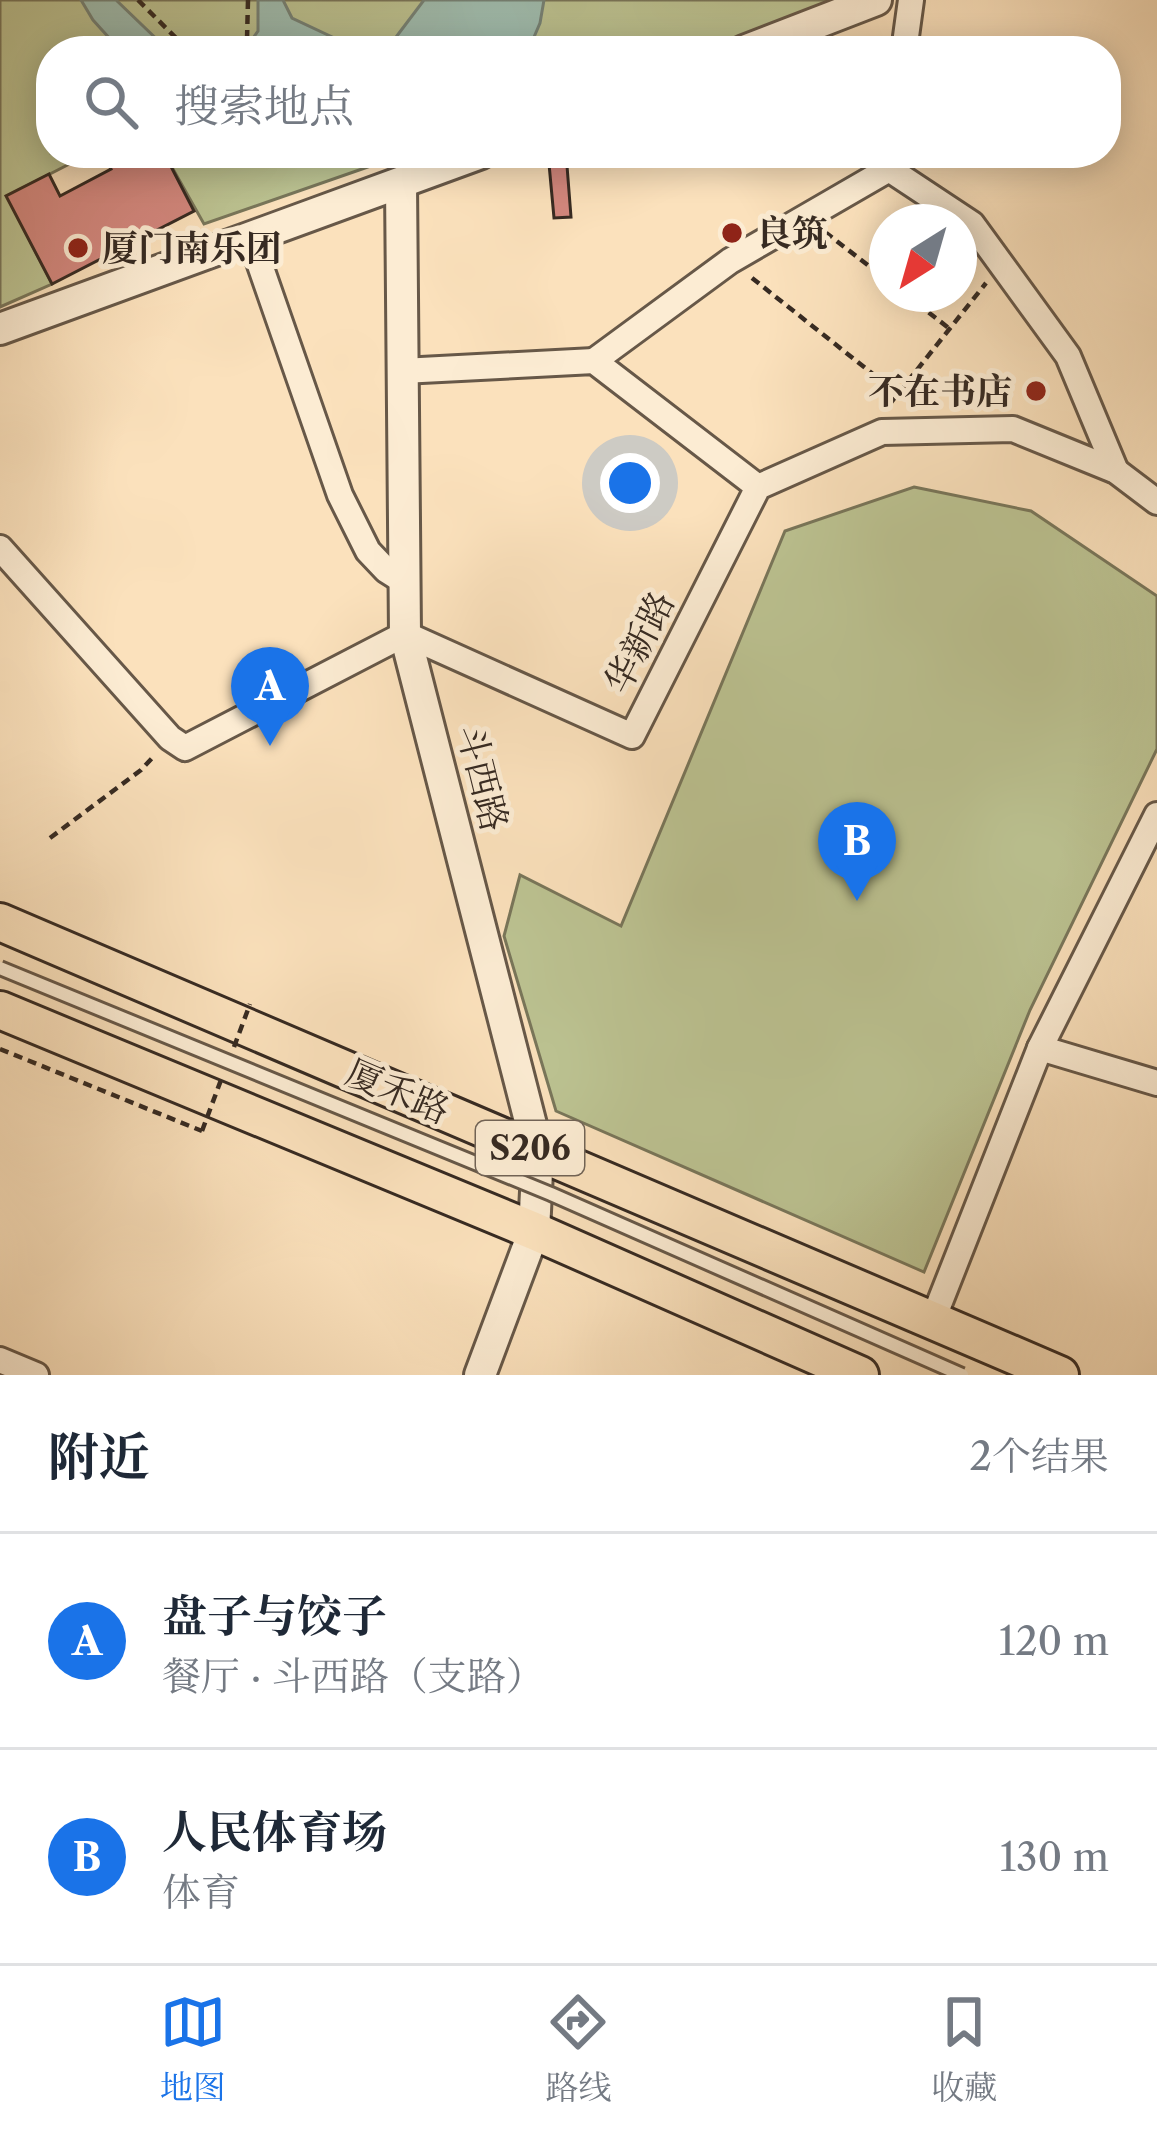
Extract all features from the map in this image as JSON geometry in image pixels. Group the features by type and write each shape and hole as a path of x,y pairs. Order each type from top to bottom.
{"main road":[{"name":"厦禾路","path":"0,922 1060,1375"},
{"name":"S206","path":"0,1010 534,1231 860,1375"}],"street":[{"path":"783,36 876,0"},
{"path":"906,36 910,0"},
{"path":"0,329 442,168"},
{"path":"402,371 594,362 730,261 880,168"},
{"path":"899,168 972,224 1068,356 1116,471"},
{"name":"斗西路","path":"401,184 405,634 538,1152 534,1231 480,1375"},
{"path":"251,239 340,495 368,551 405,581"},
{"path":"594,362 758,487 881,432 1013,429 1116,471 1157,502"},
{"name":"华新路","path":"405,634 632,736 758,487"},
{"path":"0,548 178,743 405,634"},
{"path":"932,1322 1040,1048 1157,814"},
{"path":"1040,1048 1157,1083"},
{"path":"0,1360 36,1375"}],"lane":[{"path":"0,968 550,1194 962,1375"}],"path":[{"path":"138,0 173,36"},
{"path":"247,36 248,0"},
{"path":"806,218 869,266"},
{"path":"730,261 898,394"},
{"path":"859,442 1001,264"},
{"path":"928,312 950,329"},
{"path":"50,838 178,743"},
{"path":"0,1049 202,1131"}],"green space":[{"path":"0,0 848,0 745,36 36,36 36,168 62,168 7,196 52,284 0,307"},
{"path":"172,168 365,168 204,224"},
{"path":"914,487 1031,511 1157,596 1157,749 1030,1010 924,1272 556,1111 504,936 520,875 621,926 785,531"}],"shaded area":[{"path":"81,0 116,0 153,36 107,36"},
{"path":"258,0 283,0 292,18 330,36 254,36"},
{"path":"424,0 544,0 534,36 397,36"}],"building":[{"name":"厦门南乐团","path":"172,168 194,211 52,284 6,196 49,174 60,196 111,169"},
{"path":"549,168 567,168 571,217 554,218"}],"place":[{"name":"良筑","path":"732,233"},
{"name":"厦门南乐团","path":"78,248"},
{"name":"不在书店","path":"1036,391"},
{"name":"盘子与饺子","path":"270,746"},
{"name":"人民体育场","path":"857,901"}]}
